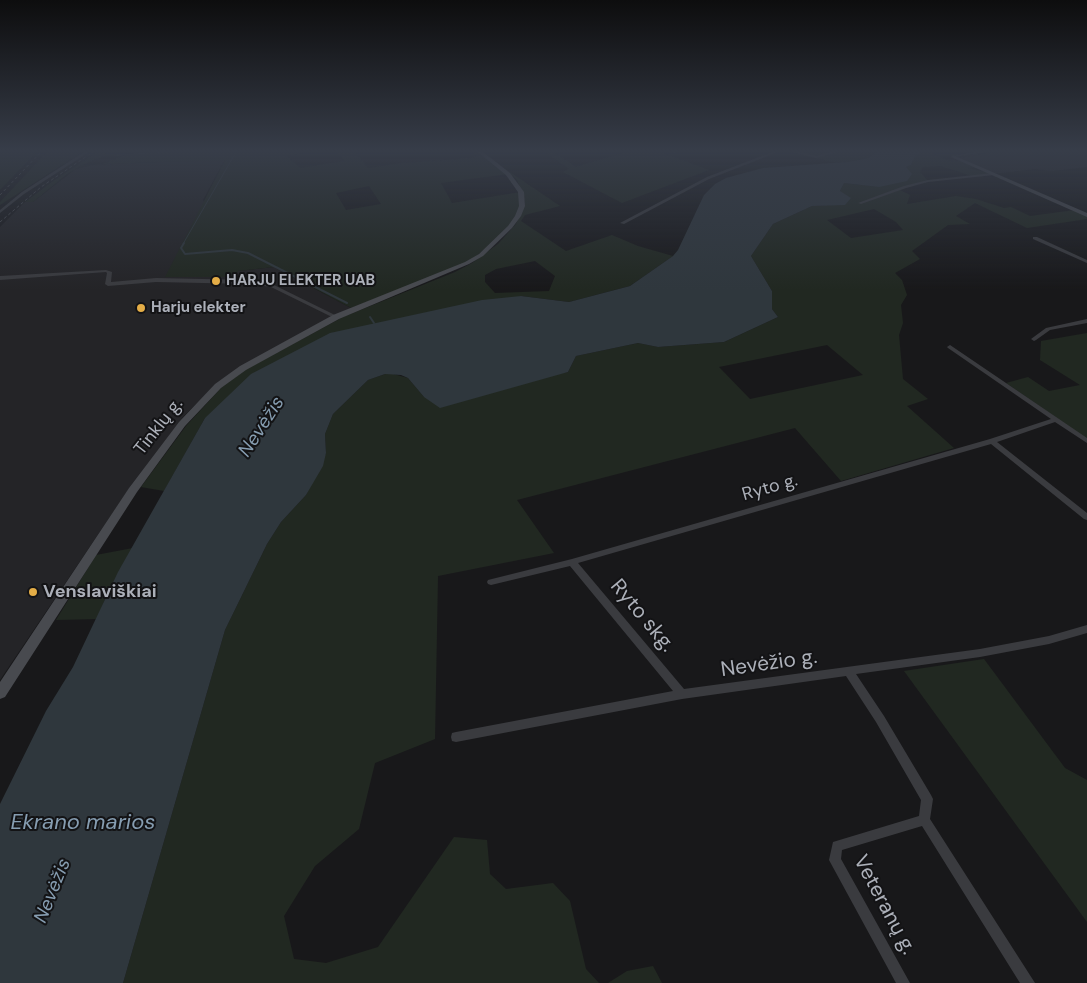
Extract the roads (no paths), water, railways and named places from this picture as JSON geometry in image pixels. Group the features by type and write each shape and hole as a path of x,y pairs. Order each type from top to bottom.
{"main road":[{"name":"Tinklų g.","path":"0,693 84,563 160,453 207,396 229,377 336,317 456,270 482,255 501,237 518,216 521,198"},
{"path":"1048,198 1087,215"}],"street":[{"path":"0,212 17,198"},
{"path":"622,223 670,198"},
{"path":"860,203 874,198"},
{"path":"1035,238 1087,262"},
{"path":"0,278 106,271 110,274 108,284 156,280 242,281 272,286 336,317"},
{"path":"1034,339 1048,329 1087,321"},
{"path":"950,347 1087,441"},
{"name":"Ryto g.","path":"491,582 572,562 992,441 1056,420"},
{"path":"992,441 1087,517"},
{"name":"Ryto skg.","path":"572,562 682,694"},
{"name":"Nevėžio g.","path":"456,737 682,694 849,672 1021,646 1087,630"},
{"path":"849,672 880,719 927,799 924,820 1028,983"},
{"name":"Veteranų g.","path":"903,983 835,860 836,846 924,820"}],"water":[{"name":"Ekrano marios","path":"703,198 851,198 845,205 812,206 773,224 751,256 772,291 772,309 778,317 724,342 658,347 638,343 576,356 568,372 440,408 424,397 408,378 401,375 385,374 368,380 333,414 325,434 326,453 323,466 306,495 281,522 267,544 225,630 123,983 0,983 0,804 46,711 73,667 118,572 205,418 251,374 330,333 482,300 521,296 569,302 630,286 673,256 678,250"}],"waterway":[{"path":"183,244 210,198"},
{"path":"184,243 181,248 185,254 232,250 248,253 347,303"},
{"path":"370,317 374,323"}],"railway":[{"path":"0,222 28,198"}],"place":[{"name":"HARJU ELEKTER UAB","path":"216,281"},
{"name":"Harju elekter","path":"141,308"},
{"name":"Venslaviškiai","path":"33,592"}],"water label":[{"name":"Nevėžis","path":"262,427"},
{"name":"Nevėžis","path":"53,891"}]}
